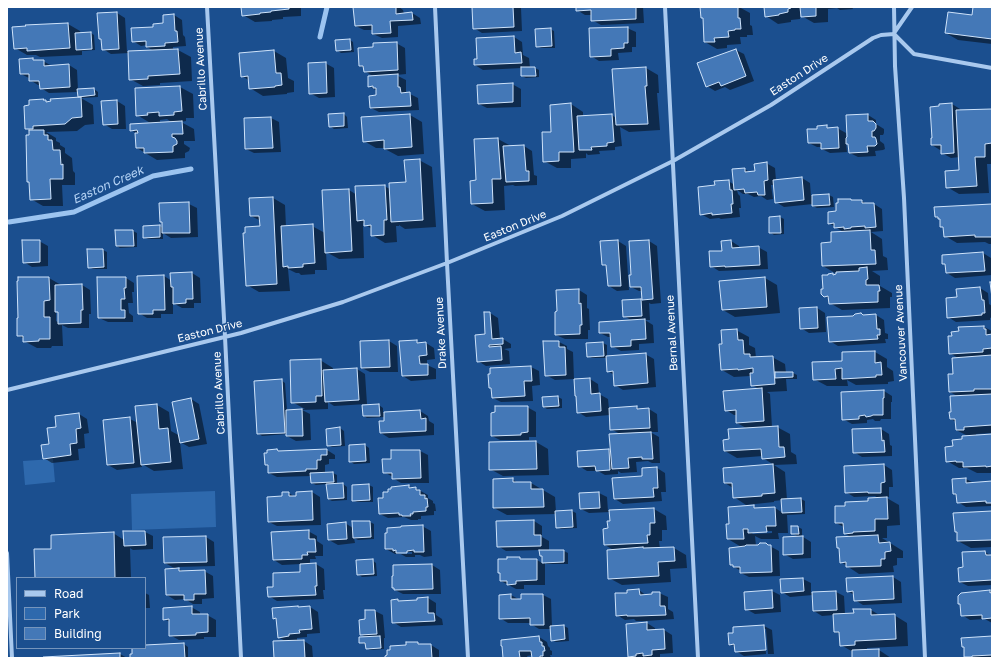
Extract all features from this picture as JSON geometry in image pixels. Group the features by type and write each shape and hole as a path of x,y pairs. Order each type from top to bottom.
{"street":[{"name":"Cabrillo Avenue","path":"206,7 225,337 241,658"},
{"name":"Drake Avenue","path":"435,7 468,658"},
{"name":"Bernal Avenue","path":"665,7 698,658"},
{"name":"Vancouver Avenue","path":"894,7 895,66 905,206 925,658"},
{"path":"912,7 894,34 914,54 992,68"},
{"name":"Easton Drive","path":"7,390 241,333 343,302 447,263 562,216 673,161 771,105 873,38 894,34"},
{"path":"7,553 12,658"}],"green space":[{"path":"53,459 55,482 25,485 23,461"},
{"path":"215,491 216,527 132,530 131,494"}],"building":[{"path":"241,7 289,7 289,9 242,16"},
{"path":"353,7 396,7 396,14 412,12 413,20 390,21 391,33 372,34 372,25 355,26"},
{"path":"472,7 513,7 514,27 473,29"},
{"path":"576,7 636,7 636,19 591,21 591,10 576,11"},
{"path":"700,7 738,7 738,18 740,18 741,29 728,31 729,37 714,38 715,42 704,42 703,18 701,18"},
{"path":"764,7 791,8 788,9 788,12 765,17"},
{"path":"800,7 816,7 816,16 801,17"},
{"path":"973,7 992,7 992,39 945,33 948,12 972,15"},
{"path":"117,12 119,49 102,50 101,39 99,39 97,13"},
{"path":"174,14 175,31 177,31 178,42 165,43 165,46 146,47 146,41 132,42 131,28 153,27 153,24 163,23 163,15"},
{"path":"68,23 70,48 27,51 27,48 14,49 12,27"},
{"path":"628,27 628,43 624,43 624,48 611,49 611,56 590,57 589,28"},
{"path":"551,28 552,46 536,47 535,29"},
{"path":"91,32 92,49 76,50 75,33"},
{"path":"514,36 515,53 521,52 522,63 474,65 474,59 477,59 476,38"},
{"path":"350,39 351,50 336,51 335,40"},
{"path":"397,42 398,70 364,72 363,66 359,66 358,48 373,47 373,43"},
{"path":"178,49 180,74 148,76 148,79 129,80 128,51"},
{"path":"736,49 746,76 721,86 719,82 706,87 697,63"},
{"path":"274,50 276,73 281,73 282,85 249,89 248,76 241,77 239,53"},
{"path":"33,58 33,60 44,60 44,66 69,64 70,87 40,89 39,81 29,81 29,74 20,74 19,59"},
{"path":"326,62 327,93 309,94 308,63"},
{"path":"521,67 535,67 536,76 521,76"},
{"path":"646,67 647,86 645,86 648,124 616,125 612,69"},
{"path":"398,74 398,87 400,87 401,93 410,92 411,106 370,108 369,96 376,95 376,88 373,88 373,86 368,87 368,76"},
{"path":"513,83 513,102 478,104 477,85"},
{"path":"180,86 182,111 174,112 174,115 159,116 159,112 136,116 135,88"},
{"path":"94,88 95,95 78,97 77,89"},
{"path":"81,97 82,117 72,118 65,124 33,126 33,129 25,129 24,106 29,105 29,100 44,99 43,100 46,100 46,102 51,101 50,99"},
{"path":"117,100 118,124 103,125 101,101"},
{"path":"571,103 574,152 559,152 559,161 543,162 542,132 551,132 550,105"},
{"path":"952,103 954,153 941,154 941,145 931,145 930,107 939,106 939,104"},
{"path":"992,109 992,143 985,144 985,157 975,157 977,186 946,188 945,171 959,170 956,110"},
{"path":"344,113 344,126 329,127 328,114"},
{"path":"410,114 412,147 384,149 384,140 363,142 361,117"},
{"path":"612,114 614,142 607,143 607,146 591,147 592,150 579,150 577,116"},
{"path":"868,114 868,121 873,121 876,124 876,128 872,131 872,137 875,137 877,144 875,146 867,146 868,152 849,153 848,144 846,144 846,115"},
{"path":"271,117 273,148 245,149 244,118"},
{"path":"182,121 183,134 172,134 172,137 177,141 177,144 173,146 173,152 144,153 144,148 136,148 135,133 138,133 137,130 130,131 130,124"},
{"path":"827,125 827,128 838,127 839,148 821,149 821,143 808,143 807,129 817,129 817,126"},
{"path":"29,130 44,130 44,135 48,135 48,140 52,140 53,150 60,150 61,165 63,164 63,179 50,179 51,199 30,200 29,182 27,182 26,135 29,135"},
{"path":"498,138 501,179 492,179 493,203 471,204 470,181 476,180 474,139"},
{"path":"524,145 526,171 529,171 529,181 506,182 503,146"},
{"path":"420,159 423,220 391,222 389,183 406,182 404,160"},
{"path":"767,162 768,180 764,181 765,195 758,195 757,192 745,193 744,189 734,190 732,169 745,168 745,172 755,171 754,164"},
{"path":"802,177 804,200 775,203 773,180"},
{"path":"729,180 730,190 732,190 732,213 712,215 712,213 700,215 698,187 715,185 714,181"},
{"path":"385,185 387,220 384,220 384,235 371,236 371,225 364,226 364,220 357,221 355,186"},
{"path":"349,189 352,251 325,253 322,190"},
{"path":"829,194 830,205 812,206 812,195"},
{"path":"273,197 277,284 246,286 243,233 245,233 245,227 260,226 259,216 250,216 249,198"},
{"path":"838,199 862,200 862,203 874,203 876,227 865,228 865,226 844,229 844,227 834,228 834,223 828,224 828,212 836,211 836,203 838,203"},
{"path":"189,202 190,233 162,233 159,203"},
{"path":"992,204 992,237 975,237 975,235 944,237 943,227 940,227 940,219 935,217 934,207"},
{"path":"780,216 781,233 769,233 769,217"},
{"path":"313,224 315,263 303,264 303,267 283,267 281,226"},
{"path":"160,225 160,237 143,238 143,226"},
{"path":"115,230 133,230 134,246 116,246"},
{"path":"870,230 871,250 875,250 876,264 822,266 821,243 831,242 831,232"},
{"path":"22,240 40,240 40,262 23,263"},
{"path":"618,240 621,286 608,286 606,265 602,265 600,241"},
{"path":"649,240 653,299 642,300 641,287 630,287 629,275 631,275 629,241"},
{"path":"731,240 732,248 759,246 760,265 710,267 709,251 722,251 721,241"},
{"path":"87,249 103,249 104,267 88,268"},
{"path":"983,252 985,271 946,273 945,264 942,264 942,255"},
{"path":"867,267 868,279 866,280 866,285 879,285 880,291 878,291 878,302 829,304 828,296 824,297 821,294 821,289 823,289 822,275 833,273 833,275 836,274 836,272 859,271 859,268"},
{"path":"192,272 193,299 186,299 186,303 173,304 173,287 171,287 170,273"},
{"path":"164,275 165,310 153,310 153,314 138,314 137,276"},
{"path":"18,277 49,277 50,300 44,301 44,317 50,317 50,339 39,339 39,341 23,342 23,336 17,336"},
{"path":"97,277 126,277 126,288 124,288 125,299 121,299 121,310 125,310 125,318 98,318"},
{"path":"765,277 767,307 722,310 719,281"},
{"path":"990,282 992,282 992,298"},
{"path":"82,284 83,310 81,310 81,323 58,324 58,312 55,312 55,285"},
{"path":"980,287 982,300 984,300 985,313 982,313 982,315 947,318 946,298 957,297 956,289"},
{"path":"579,289 579,304 581,303 582,325 580,325 580,334 555,335 555,312 557,311 556,290"},
{"path":"641,299 642,316 623,317 622,300"},
{"path":"817,307 818,328 800,329 799,308"},
{"path":"484,312 490,312 492,339 503,338 503,344 489,345 489,347 501,346 502,360 477,362 475,335 485,334"},
{"path":"861,313 863,315 876,314 877,329 880,329 880,335 877,335 878,339 829,342 827,317 853,316"},
{"path":"645,319 646,339 631,340 631,346 611,347 610,333 599,333 599,322"},
{"path":"984,326 984,329 986,329 986,335 992,334 992,348 983,349 983,352 949,354 948,336 952,336 951,332 959,331 958,327"},
{"path":"737,329 738,340 743,340 744,354 750,354 750,357 773,356 775,384 751,386 750,373 753,373 753,368 721,370 719,344 722,344 721,330"},
{"path":"389,340 390,367 361,368 360,341"},
{"path":"417,340 417,343 426,342 427,355 419,356 420,364 428,364 428,375 402,376 399,341"},
{"path":"543,341 559,341 559,347 565,347 566,375 545,376"},
{"path":"603,342 604,356 587,357 586,343"},
{"path":"875,351 875,363 881,362 882,375 876,375 876,377 842,379 842,368 835,369 836,379 813,380 812,362 842,361 842,352"},
{"path":"646,353 648,383 614,386 613,371 607,372 606,356"},
{"path":"992,355 992,389 974,389 974,391 949,392 948,374 953,374 952,358"},
{"path":"321,359 322,396 316,396 316,402 291,403 290,360"},
{"path":"531,366 532,381 524,381 525,396 492,398 491,388 489,388 488,374 490,374 490,368"},
{"path":"357,368 359,400 325,402 323,370"},
{"path":"775,372 793,372 793,377 775,378"},
{"path":"590,378 591,394 600,393 601,411 577,413 574,379"},
{"path":"282,379 285,433 257,434 254,381"},
{"path":"762,388 764,421 736,423 736,410 725,411 723,391"},
{"path":"884,390 883,415 866,417 865,415 859,416 859,419 842,420 841,392"},
{"path":"992,394 992,425 964,427 964,430 956,430 955,419 950,419 950,396"},
{"path":"558,396 559,406 543,407 542,397"},
{"path":"191,398 199,439 180,443 172,402"},
{"path":"157,404 159,429 168,428 171,462 141,465 135,406"},
{"path":"379,404 380,416 363,416 362,405"},
{"path":"495,406 528,406 528,432 521,433 521,435 491,436 491,413 495,412"},
{"path":"637,406 637,409 649,408 650,428 610,430 609,408"},
{"path":"302,409 303,436 286,436 286,410"},
{"path":"420,410 421,419 426,418 426,431 380,433 379,421 384,421 384,412"},
{"path":"79,413 81,428 76,429 77,443 70,444 71,455 43,459 41,445 49,444 47,428 56,427 55,416"},
{"path":"130,417 134,463 107,465 103,420"},
{"path":"778,426 779,447 784,447 785,457 762,459 761,449 724,451 723,440 729,439 728,429"},
{"path":"340,427 341,445 327,446 326,429"},
{"path":"881,428 885,452 853,453 852,429"},
{"path":"651,432 653,459 642,459 642,457 628,458 629,468 612,469 609,434"},
{"path":"992,434 992,466 963,467 963,462 946,462 945,447 953,446 952,440 962,439 962,436"},
{"path":"536,441 537,469 489,470 489,442"},
{"path":"365,444 366,461 349,462 349,445"},
{"path":"277,449 278,451 327,449 327,455 321,455 321,460 317,460 317,469 268,473 268,465 265,465 264,453 267,453 267,450"},
{"path":"609,449 610,470 596,471 595,466 578,467 577,451"},
{"path":"391,450 420,450 421,478 392,479 392,473 383,473 382,459 391,459"},
{"path":"773,464 775,493 762,494 762,496 733,498 732,483 724,483 723,468"},
{"path":"884,464 885,482 881,483 881,493 845,493 844,466"},
{"path":"657,467 658,488 653,488 654,497 614,499 612,478 642,476 642,468"},
{"path":"333,472 334,482 311,483 310,473"},
{"path":"513,478 513,482 531,482 531,489 543,489 544,507 493,508 493,479"},
{"path":"966,478 966,483 992,481 992,503 986,503 986,501 957,503 956,494 953,494 952,479"},
{"path":"343,483 344,498 328,499 326,484"},
{"path":"369,484 370,500 352,501 352,485"},
{"path":"409,485 409,488 416,487 416,490 420,490 420,495 425,495 425,499 427,498 428,507 426,507 426,511 413,512 413,514 410,514 411,516 402,516 399,515 399,513 379,514 378,498 383,498 383,492 388,492 388,489 391,489 391,487"},
{"path":"312,491 313,520 268,522 267,497 282,496 282,492 289,492 289,496 296,496 296,492"},
{"path":"599,492 600,508 580,509 579,493"},
{"path":"887,497 888,519 875,519 875,531 844,534 843,523 835,523 835,506 845,506 845,502 868,501 868,498"},
{"path":"801,498 802,512 782,513 781,499"},
{"path":"754,505 754,508 775,507 776,526 766,526 767,532 748,533 748,529 743,529 744,539 727,539 726,524 729,524 728,507"},
{"path":"654,508 655,523 650,523 650,535 647,535 648,543 604,545 603,529 608,528 607,521 610,521 609,510"},
{"path":"572,510 573,527 556,528 555,511"},
{"path":"992,511 992,541 957,541 957,532 955,532 953,513"},
{"path":"534,520 534,535 541,535 541,546 497,547 496,521"},
{"path":"352,521 370,521 371,537 353,538"},
{"path":"346,522 347,539 328,540 327,524"},
{"path":"423,525 424,552 414,552 414,550 407,551 407,553 396,553 396,550 393,551 393,549 385,549 385,533 387,533 387,528"},
{"path":"791,526 798,526 799,534 791,534"},
{"path":"309,530 309,539 315,539 316,552 307,552 308,555 302,555 302,559 273,560 271,532"},
{"path":"123,531 145,531 146,545 124,546"},
{"path":"114,532 115,577 35,577 34,549 51,549 51,535"},
{"path":"878,535 879,543 890,542 891,551 885,552 885,559 881,559 881,566 846,567 846,562 840,563 839,548 837,548 836,537"},
{"path":"206,536 207,562 164,563 163,537"},
{"path":"803,536 803,554 783,555 783,537"},
{"path":"760,543 771,545 772,572 740,573 740,567 733,567 733,565 730,565 729,548 746,545 758,545"},
{"path":"643,547 674,547 675,561 658,562 659,576 608,579 607,550"},
{"path":"539,550 564,550 564,562 542,563 542,556 540,556"},
{"path":"985,551 986,555 992,555 992,580 959,582 958,568 963,567 962,552"},
{"path":"507,557 537,559 537,580 516,581 516,584 507,585 507,581 500,581 500,573 498,573 498,559 507,559"},
{"path":"373,559 374,574 357,575 356,560"},
{"path":"316,563 316,595 268,597 267,587 273,587 273,573 300,572 300,564"},
{"path":"432,564 433,589 394,590 394,588 392,588 393,565"},
{"path":"179,568 179,571 205,570 206,594 194,594 194,600 184,600 184,595 166,595 165,569"},
{"path":"893,576 894,599 854,601 853,591 847,592 846,578"},
{"path":"803,578 804,591 781,593 780,579"},
{"path":"639,589 640,595 660,592 660,606 665,606 666,615 616,616 615,593 627,593 627,590"},
{"path":"772,590 773,608 745,610 744,592"},
{"path":"990,590 990,593 992,592 992,618 982,619 982,615 961,616 958,596 961,593"},
{"path":"836,591 837,610 813,611 812,592"},
{"path":"511,594 511,599 521,599 521,594 543,594 544,625 530,625 530,618 499,619 499,595"},
{"path":"428,597 428,613 434,613 435,621 392,623 391,600 417,600 417,598"},
{"path":"192,606 192,614 208,614 208,632 196,633 196,635 169,636 169,619 163,620 163,608"},
{"path":"310,606 312,629 299,630 300,633 289,634 289,636 278,638 276,618 273,619 272,608"},
{"path":"853,609 871,609 871,615 895,614 896,639 855,641 855,645 840,646 839,632 834,632 833,614 854,613"},
{"path":"365,610 375,610 377,634 360,635 359,620 365,619"},
{"path":"647,622 647,630 664,629 665,649 652,650 652,655 643,656 643,653 628,657 626,624"},
{"path":"564,625 565,639 551,641 550,626"},
{"path":"764,625 766,650 735,652 734,644 729,645 728,633 733,633 733,627"},
{"path":"380,636 381,648 366,649 365,643 359,643 359,637"},
{"path":"539,636 540,642 542,642 542,646 544,646 545,651 543,651 543,656 540,656 540,658 532,658 531,651 519,651 520,658 503,658 501,640"},
{"path":"992,636 992,655 964,657 964,647 962,647 961,638"},
{"path":"304,640 305,658 274,658 273,641"},
{"path":"406,642 431,644 432,658 385,658 387,655 387,650 390,650 390,646 406,645"},
{"path":"184,643 185,658 130,658 132,649 146,649 146,645"},
{"path":"879,649 879,658 852,658 852,650"},
{"path":"120,653 120,658 43,658 43,657"}],"waterway":[{"name":"Easton Creek","path":"320,37 327,7"},
{"name":"Easton Creek","path":"9,222 74,212 153,176 191,169"}]}
